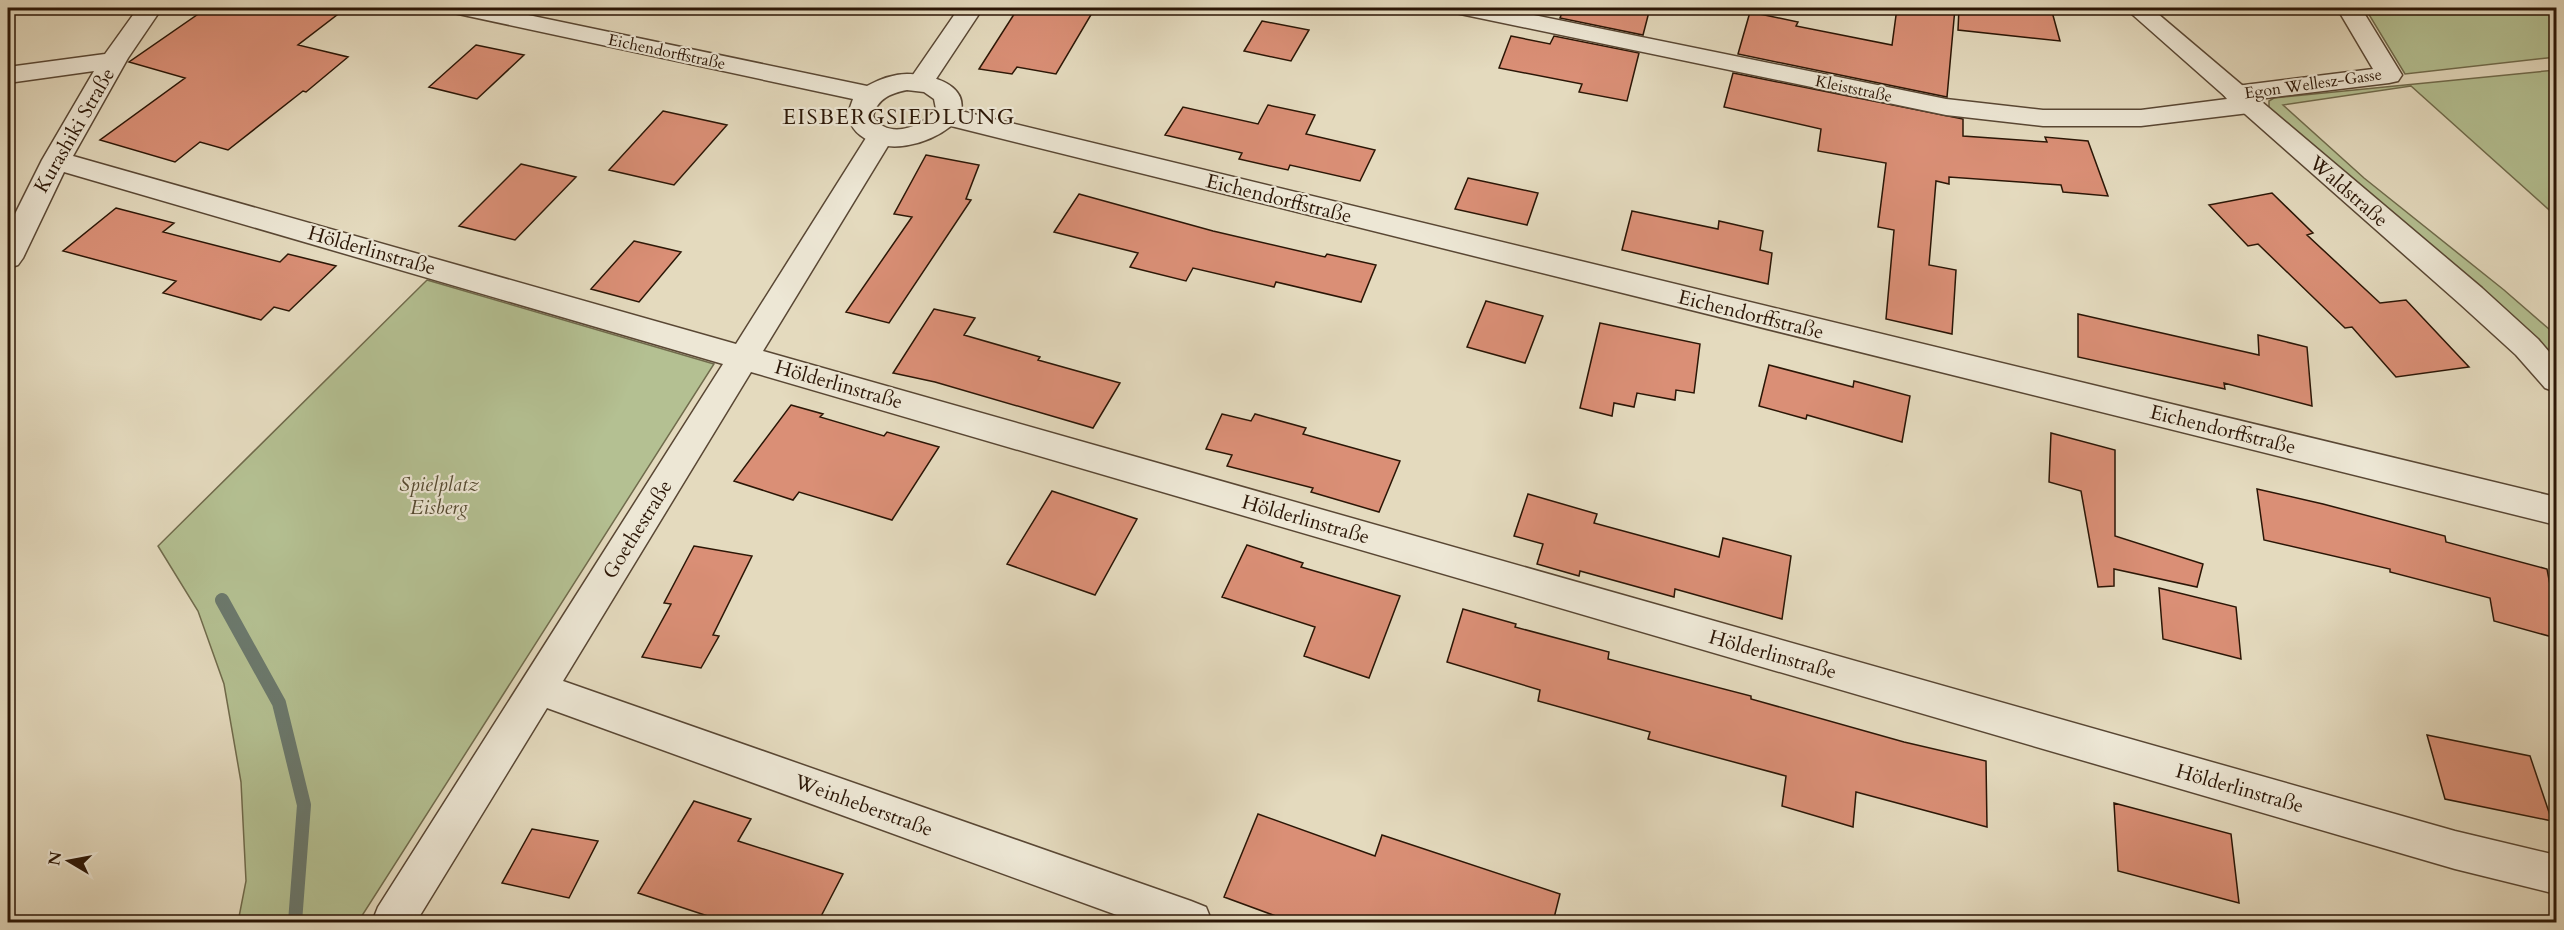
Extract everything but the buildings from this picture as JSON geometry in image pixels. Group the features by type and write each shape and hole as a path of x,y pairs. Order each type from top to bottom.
{"street":[{"name":"Kurashiki Straße","path":"8,258 34,200 56,160 113,61 150,8"},
{"name":"Eichendorffstraße","path":"463,8 871,95"},
{"path":"921,82 971,8"},
{"name":"Kleiststraße","path":"1465,8 1957,108 2043,118 2141,118 2242,100"},
{"name":"Waldstraße","path":"2137,8 2471,296 2527,347 2556,380"},
{"name":"Egon Wellesz-Gasse","path":"2242,100 2389,75 2349,8"},
{"path":"8,75 113,61"},
{"path":"921,82 939,89 946,95 949,109 946,116 931,129 920,134 896,138 881,136 867,129 860,116 864,102 871,95 893,84 921,82"},
{"name":"Eichendorffstraße","path":"946,116 2556,511"},
{"name":"Goethestraße","path":"393,922 881,136"},
{"name":"Hölderlinstraße","path":"56,160 2444,847 2556,875"},
{"name":"Weinheberstraße","path":"537,688 1191,922"}],"green space":[{"path":"2365,8 2556,8 2556,57 2405,74"},
{"path":"2556,70 2556,216 2411,86 2283,105 2364,178 2504,290 2556,335 2556,357 2485,291 2269,109 2269,101 2274,98"},
{"name":"Spielplatz Eisberg","path":"427,280 714,364 358,922 238,922 246,881 241,782 224,684 198,611 158,546"}],"waterway":[{"path":"222,600 279,703 304,805 295,922"}],"district":[{"name":"EISBERGSIEDLUNG","path":"899,116"}]}
